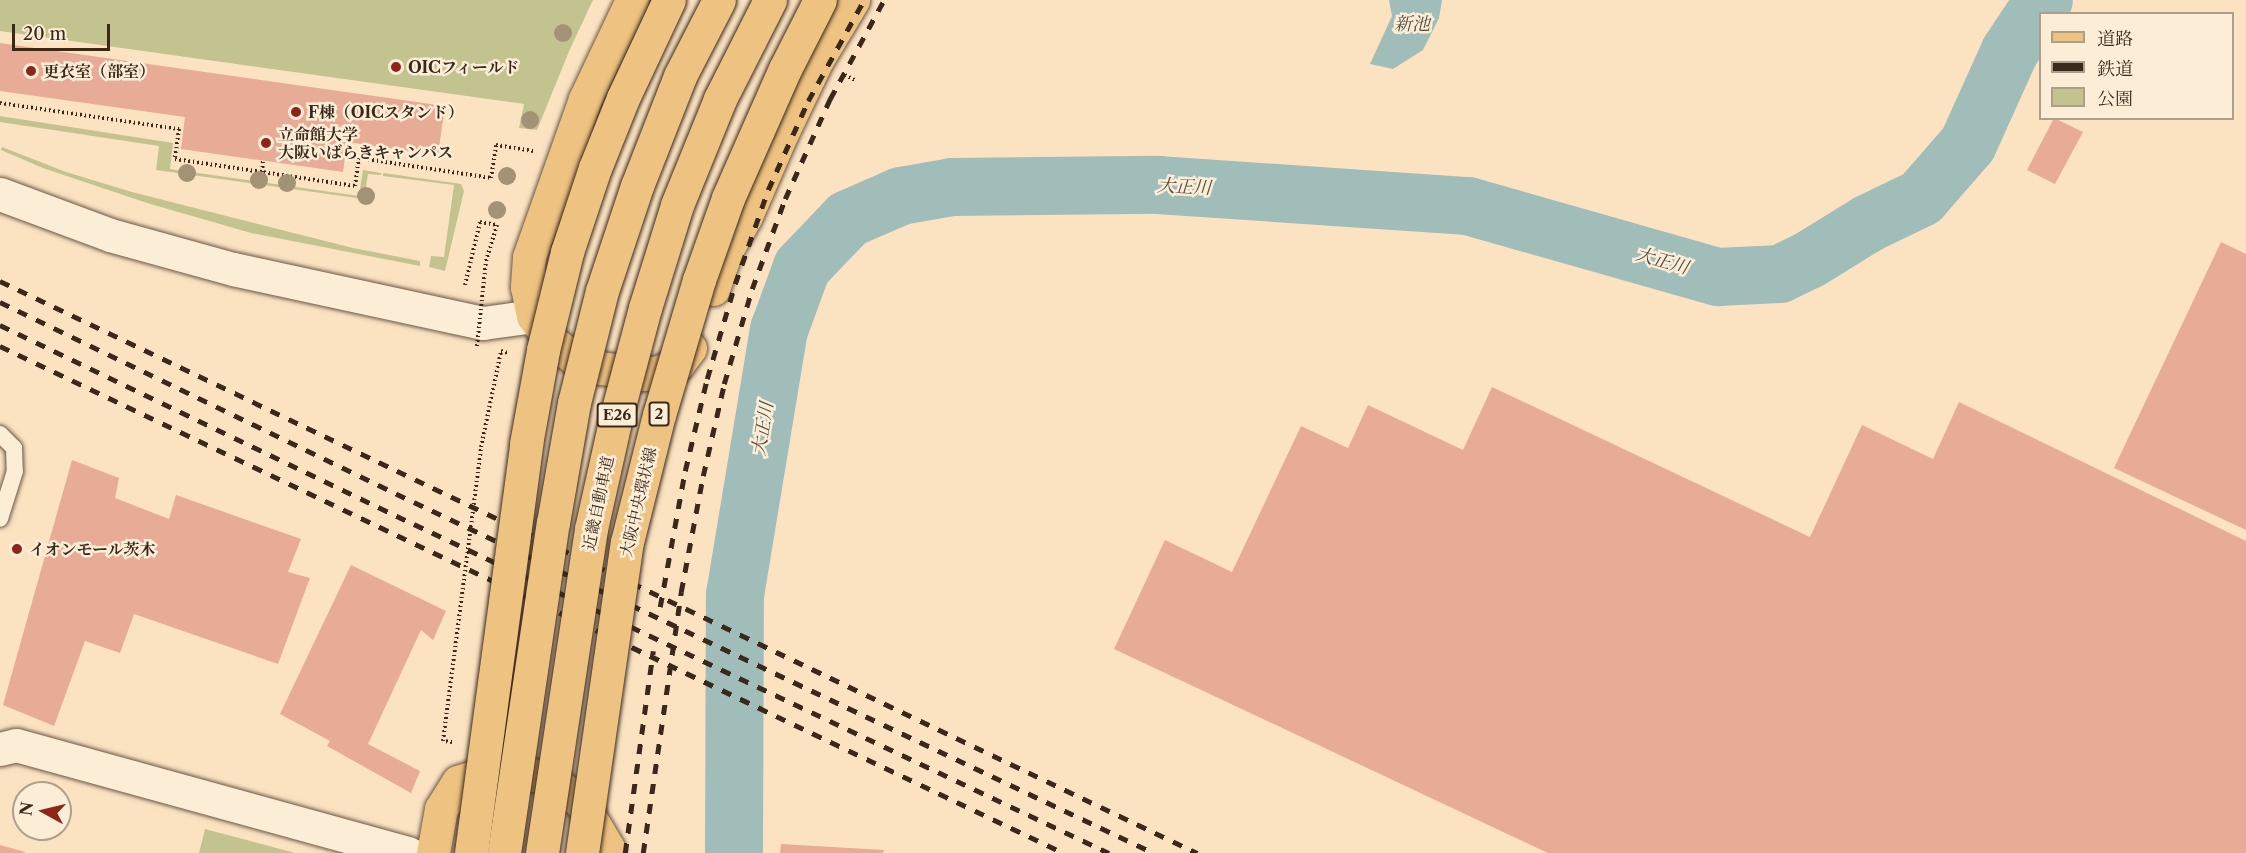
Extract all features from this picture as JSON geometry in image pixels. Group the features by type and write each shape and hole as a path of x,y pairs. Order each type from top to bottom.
{"main road":[{"path":"632,0 585,99 529,257 527,287 533,316 551,341 574,358 601,368 643,374 659,372 678,364 694,345 726,251 746,216 817,60 853,0"},
{"path":"471,853 526,444 543,350 567,252 595,168 623,98 669,0"},
{"name":"E26","path":"504,853 553,523 574,402 602,291 637,186 680,76 719,0"},
{"name":"近畿自動車道","path":"542,853 591,529 640,329 678,205 720,99 770,0"},
{"name":"大阪中央環状線","path":"582,853 627,542 659,415 699,280 728,198 785,69 820,0"},
{"path":"433,853 441,809 458,782 494,770 547,777 581,802 608,848 607,853"}],"street":[{"path":"0,194 110,235 233,269 483,323 533,316"},
{"path":"0,749 16,745 408,853"}],"lane":[{"path":"0,434 14,448 15,471 0,519"}],"path":[{"path":"0,103 179,129 175,159 355,186 359,158 491,178 496,145 540,152"},
{"path":"262,172 263,161"},
{"path":"464,288 480,222 497,225 486,261 477,346"}],"green space":[{"name":"OICフィールド","path":"0,0 593,0 537,130 519,128 524,104 0,31"},
{"path":"0,116 173,143 170,169 359,196 363,170 381,173 381,175 368,174 364,199 156,170 159,146 0,122"},
{"path":"2,147 66,172 132,192 353,248 420,261 420,266 251,233 147,203 43,168 1,150"},
{"path":"383,173 461,184 464,191 445,271 429,267 431,256 444,257 454,185 383,176"},
{"path":"205,829 295,853 199,853"}],"water":[{"name":"新池","path":"1389,0 1442,0 1439,18 1423,50 1393,69 1370,64 1392,16"}],"building":[{"name":"F棟（OICスタンド）","path":"0,43 445,106 438,155 347,142 343,172 181,149 185,117 0,91"},
{"path":"2053,120 2058,120 2083,132 2055,184 2027,170"},
{"path":"2221,242 2246,254 2246,530 2114,468"},
{"path":"1492,387 1810,537 1862,425 1933,459 1959,402 2246,541 2246,853 1548,853 1114,649 1165,540 1232,572 1301,426 1348,448 1368,405 1463,450"},
{"path":"72,460 119,478 115,498 169,519 176,495 301,539 288,572 310,578 278,664 134,614 120,653 85,641 54,726 3,705"},
{"path":"351,565 446,611 433,640 421,630 368,744 420,771 411,793 327,746 330,741 280,714"},
{"path":"781,844 884,850 883,853 780,853"},
{"path":"0,845 25,852 25,853 0,853"}],"waterway":[{"name":"大正川","path":"734,853 735,595 779,330 802,267 848,219 901,196 952,187 1158,185 1468,206 1718,277 1780,274 1809,260 1869,223 1921,198 1968,144 2010,51 2044,0"}],"railway":[{"path":"660,607 685,471 707,379 735,284 768,190 808,101 864,0"},
{"path":"643,853 681,592 703,476 724,384 752,289 785,199 830,99 884,0"},
{"path":"0,281 1197,853"},
{"path":"0,302 414,502 1154,853"},
{"path":"0,325 1109,853"},
{"path":"0,346 1064,853"},
{"path":"625,853 653,651"}],"place":[{"name":"OICフィールド","path":"396,67"},
{"name":"更衣室（部室）","path":"31,71"},
{"name":"F棟（OICスタンド）","path":"296,112"},
{"name":"立命館大学 大阪いばらきキャンパス","path":"266,143"},
{"name":"イオンモール茨木","path":"17,549"}]}
